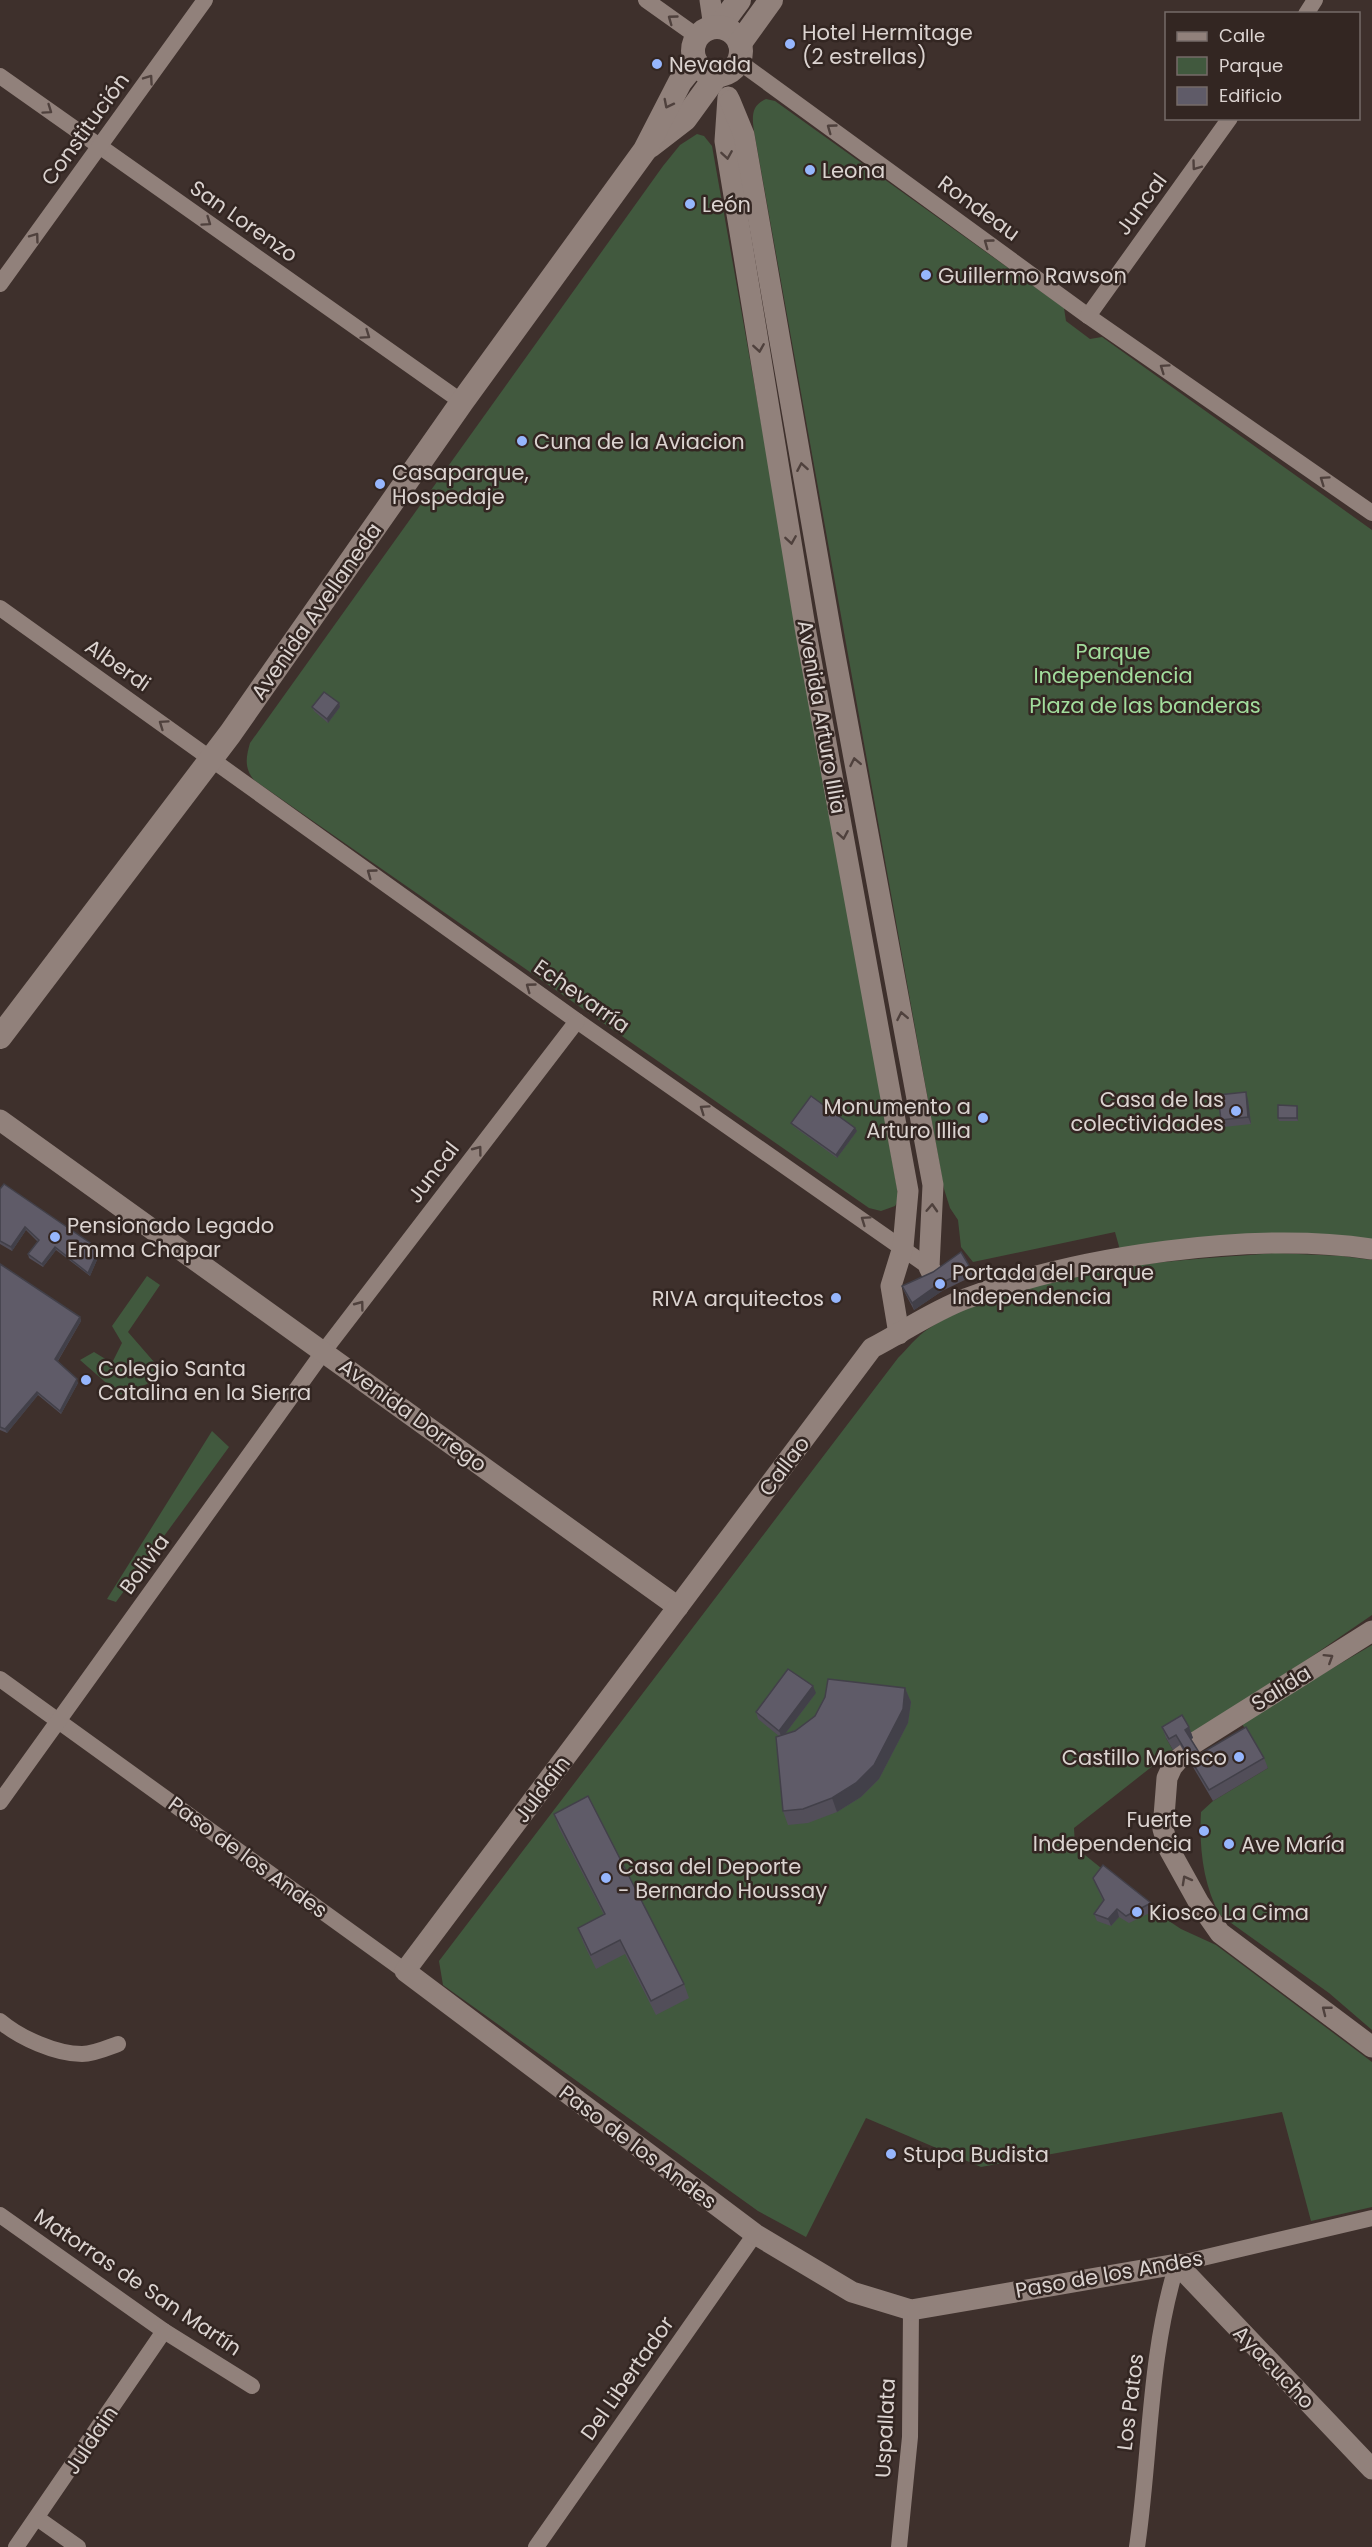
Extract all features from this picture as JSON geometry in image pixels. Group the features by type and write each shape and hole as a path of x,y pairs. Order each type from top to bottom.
{"main road":[{"path":"710,31 732,32 730,70 705,72 696,62 694,46 739,0"},
{"name":"Avenida Avellaneda","path":"645,150 685,119 730,70 771,0"},
{"name":"Avenida Avellaneda","path":"0,1037 211,758 462,402 645,150 680,82 696,62"}],"street":[{"name":"Constitución","path":"0,284 205,0"},
{"path":"646,0 710,31 710,0"},
{"name":"Rondeau","path":"730,70 1372,513"},
{"name":"Avenida Arturo Illia","path":"730,70 724,141 806,633 908,1191 903,1247 891,1286 898,1334"},
{"name":"Avenida Arturo Illia","path":"730,70 744,135 834,651 931,1174 939,1286"},
{"name":"San Lorenzo","path":"0,76 462,402"},
{"name":"Juncal","path":"1088,315 1229,120"},
{"name":"Alberdi","path":"0,608 211,758"},
{"name":"Echevarría","path":"211,758 577,1021 903,1247 939,1286"},
{"name":"Juncal","path":"324,1351 577,1021"},
{"name":"Avenida Dorrego","path":"0,1120 678,1607"},
{"name":"Callao","path":"678,1607 872,1348 898,1334 939,1286 994,1289 1074,1266 1176,1251 1288,1244 1347,1245 1372,1249"},
{"name":"Bolivia","path":"0,1802 324,1351"},
{"name":"Juldain","path":"405,1971 678,1607"},
{"name":"Salida","path":"1372,1631 1191,1745 1172,1767 1167,1778 1163,1829 1169,1850 1199,1903 1220,1933 1372,2047"},
{"name":"Paso de los Andes","path":"0,1679 405,1971 755,2235 852,2292 911,2310 1177,2264 1372,2218"},
{"path":"0,2021 50,2048 81,2054 118,2044"},
{"name":"Matorras de San Martín","path":"0,2215 165,2331 252,2386"},
{"name":"Del Libertador","path":"536,2547 755,2235"},
{"name":"Ayacucho","path":"1177,2264 1372,2469"},
{"name":"Los Patos","path":"1137,2547 1150,2401 1168,2294 1177,2264"},
{"name":"Uspallata","path":"899,2547 910,2437 911,2310"},
{"name":"Juldain","path":"16,2547 165,2331"},
{"path":"37,2518 78,2547"}],"green space":[{"name":"Parque Independencia","path":"766,99 775,101 1064,308 1066,321 1090,339 1102,337 1372,530 1372,1241 1120,1250 1115,1232 973,1262 961,1247 958,1220 950,1208 944,1189 754,131 755,108"},
{"path":"697,134 704,136 712,146 899,1199 895,1206 881,1211 869,1208 254,780 247,767 250,743 663,166 680,145"},
{"path":"1275,1253 1342,1256 1372,1260 1372,1615 1193,1738 1166,1738 1173,1750 1074,1828 1075,1847 1106,1872 1119,1917 1154,1911 1181,1929 1216,1945 1372,2062 1372,2207 1311,2221 1282,2112 981,2167 866,2118 806,2237 758,2211 443,1985 439,1961 898,1358 920,1335 966,1308 1007,1292 1051,1280 1141,1265"},
{"path":"147,1276 160,1285 128,1332 161,1370 147,1384 120,1395 80,1360 94,1352 112,1363 122,1343 112,1326"},
{"path":"212,1431 229,1447 116,1602 107,1599"},
{"path":"1372,1645 1372,2030 1329,1993 1220,1915 1214,1903 1203,1865 1201,1812 1213,1801 1268,1768 1241,1722"}],"building":[{"path":"324,692 339,703 327,719 312,707"},
{"name":"Casa de las colectividades","path":"1246,1092 1248,1117 1221,1120 1218,1095"},
{"path":"811,1096 855,1128 836,1155 791,1123"},
{"path":"1278,1105 1297,1106 1297,1118 1278,1118"},
{"name":"Pensionado Legado Emma Chapar","path":"4,1184 99,1249 88,1273 55,1247 42,1264 28,1254 39,1240 25,1227 11,1247 0,1241 0,1189"},
{"path":"961,1252 971,1269 939,1284 912,1303 902,1286 933,1272"},
{"name":"Colegio Santa Catalina en la Sierra","path":"0,1264 80,1317 55,1359 77,1379 60,1411 37,1392 5,1429 0,1427"},
{"path":"788,1669 813,1686 779,1731 756,1712"},
{"path":"828,1679 905,1688 903,1709 874,1765 856,1783 832,1798 803,1809 783,1811 776,1737 795,1731 815,1716 825,1697"},
{"name":"Castillo Morisco","path":"1182,1715 1189,1727 1185,1730 1200,1754 1246,1727 1264,1758 1209,1790 1176,1735 1169,1739 1162,1727"},
{"name":"Casa del Deporte - Bernardo Houssay","path":"588,1796 684,1984 651,2001 620,1940 591,1955 578,1928 605,1914 554,1814"},
{"path":"1103,1865 1151,1903 1126,1916 1117,1909 1108,1919 1094,1914 1104,1900 1093,1878"}],"place":[{"name":"Hotel Hermitage (2 estrellas)","path":"790,44"},
{"name":"Nevada","path":"657,64"},
{"name":"Leona","path":"810,170"},
{"name":"León","path":"690,204"},
{"name":"Guillermo Rawson","path":"926,275"},
{"name":"Cuna de la Aviacion","path":"522,441"},
{"name":"Casaparque, Hospedaje","path":"380,484"},
{"name":"Casa de las colectividades","path":"1236,1111"},
{"name":"Monumento a Arturo Illia","path":"983,1118"},
{"name":"Pensionado Legado Emma Chapar","path":"55,1237"},
{"name":"Portada del Parque Independencia","path":"940,1284"},
{"name":"RIVA arquitectos","path":"836,1298"},
{"name":"Colegio Santa Catalina en la Sierra","path":"86,1380"},
{"name":"Castillo Morisco","path":"1239,1757"},
{"name":"Fuerte Independencia","path":"1204,1831"},
{"name":"Ave María","path":"1229,1844"},
{"name":"Casa del Deporte - Bernardo Houssay","path":"606,1878"},
{"name":"Kiosco La Cima","path":"1137,1912"},
{"name":"Stupa Budista","path":"891,2154"}],"park label":[{"name":"Plaza de las banderas","path":"1145,705"}]}
